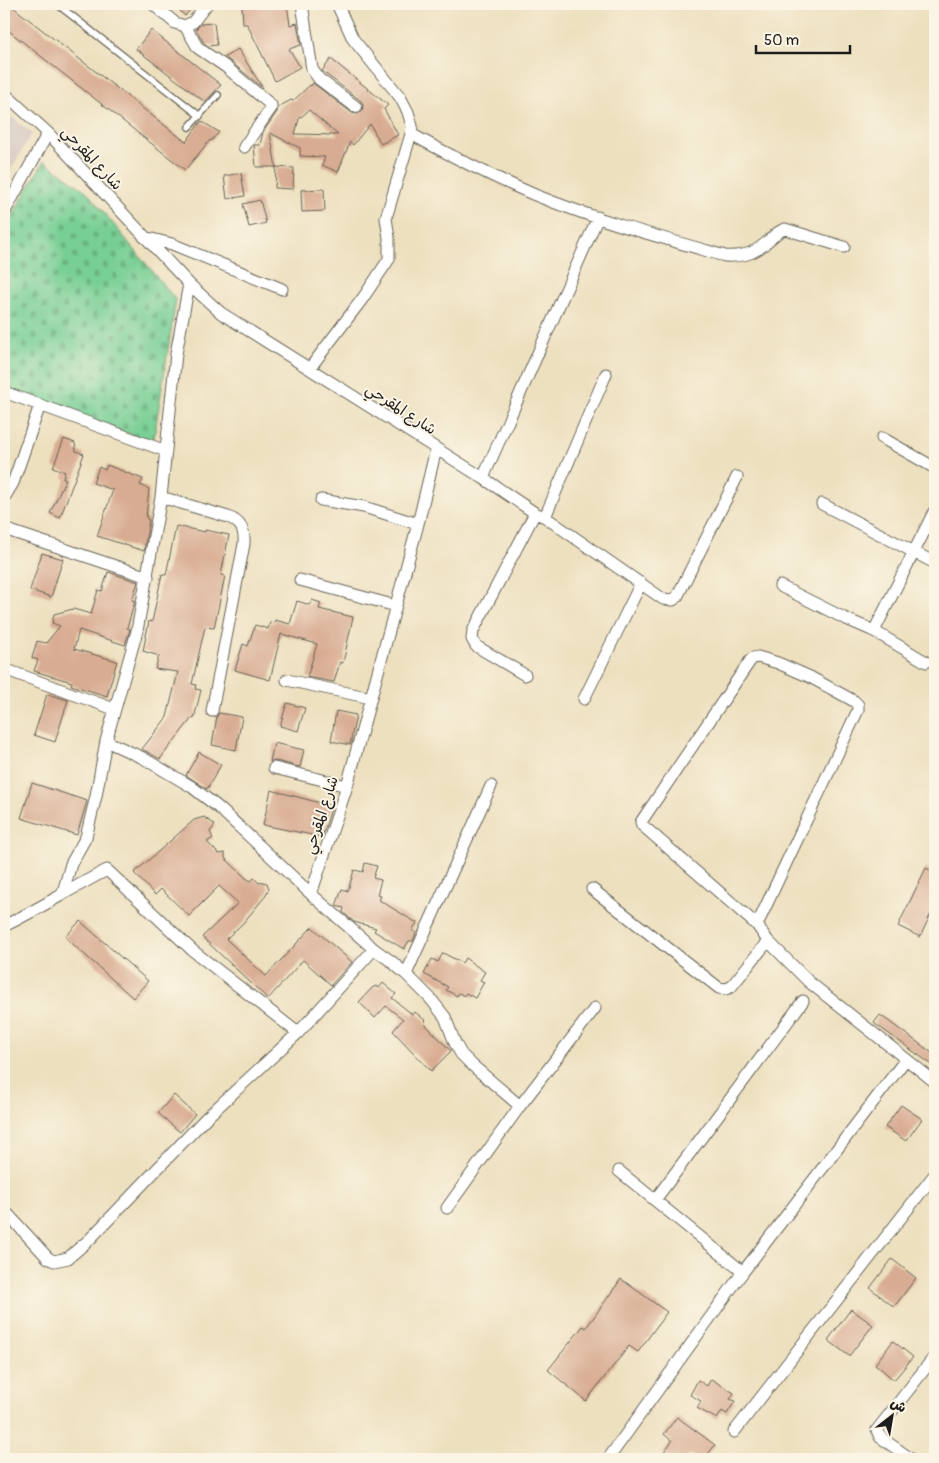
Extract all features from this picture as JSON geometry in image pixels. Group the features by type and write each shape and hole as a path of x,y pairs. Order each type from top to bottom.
{"street":[{"path":"153,4 176,22 185,26 198,48 226,67 271,105 272,108 244,147"},
{"path":"185,26 193,22 207,4"},
{"path":"302,4 312,70 319,79 356,107"},
{"path":"310,368 390,259 386,218 412,126 408,112 400,97 353,40 337,4"},
{"name":"شارع المقرحي","path":"4,92 48,133 189,284 221,313 436,449 418,524 347,786 311,894"},
{"path":"4,213 48,133"},
{"path":"411,134 526,191 598,217 725,256 743,256 759,250 778,232 785,229 844,246"},
{"path":"483,478 598,217"},
{"path":"144,237 172,244 282,289"},
{"path":"63,892 71,864 86,837 106,741 137,631 161,497 176,354 189,284"},
{"path":"525,675 476,646 472,639 473,631 540,515 606,374"},
{"path":"4,392 166,451"},
{"path":"4,498 12,482 40,405"},
{"path":"882,438 935,468"},
{"path":"436,449 540,515 663,599 673,600 677,597 737,477"},
{"path":"161,497 238,521 245,534 212,710"},
{"path":"321,500 364,507 418,524"},
{"path":"822,504 935,563"},
{"path":"874,631 935,510"},
{"path":"4,529 148,577"},
{"path":"300,580 396,606"},
{"path":"584,699 640,583"},
{"path":"780,586 874,631 926,662"},
{"path":"756,925 858,710 858,705 854,701 810,677 758,657 750,661 641,822 642,825 756,925 768,941 809,982 935,1082"},
{"path":"4,669 114,709"},
{"path":"287,680 371,698"},
{"path":"106,741 143,758 192,787 220,808 311,894 406,974 430,998 445,1017 461,1054 520,1106"},
{"path":"274,768 347,786"},
{"path":"406,974 491,786"},
{"path":"4,926 56,899 63,892 107,870 192,950 298,1033"},
{"path":"592,888 719,988 726,989 731,987 768,941"},
{"path":"4,1210 48,1258 54,1261 68,1258 106,1222 206,1118 298,1033 374,949"},
{"path":"655,1200 803,1001"},
{"path":"447,1208 520,1106 595,1008"},
{"path":"608,1459 744,1272 906,1059"},
{"path":"619,1171 744,1272"},
{"path":"734,1432 935,1174"},
{"path":"911,1459 880,1437 877,1430 935,1356"}],"lane":[{"path":"57,4 200,116"},
{"path":"189,127 218,95"}],"shaded area":[{"path":"4,111 32,133 4,182"}],"green space":[{"path":"44,161 86,191 176,300 153,443 4,388 4,230"}],"building":[{"path":"4,4 9,4 186,142 201,121 219,132 185,170 4,27"},
{"path":"173,4 195,4 185,16"},
{"path":"242,4 287,4 290,25 297,23 301,45 289,49 300,67 275,81 247,24 243,24"},
{"path":"214,23 217,45 208,46 204,43 196,29 201,24"},
{"path":"151,30 221,85 205,102 136,49"},
{"path":"238,49 263,88 225,57"},
{"path":"331,59 388,105 384,109 398,135 381,144 370,124 353,145 350,142 338,172 322,165 325,157 300,156 300,148 270,133 276,167 256,167 254,145 260,145 263,132 277,112 278,107 291,100 293,101 313,83 352,113 358,114 362,111 363,105 361,101 322,71","holes":["309,110 338,135 295,134 299,119"]},
{"path":"276,167 294,168 293,189 275,188"},
{"path":"241,173 245,196 227,199 224,176"},
{"path":"324,189 325,211 302,212 301,190"},
{"path":"260,200 266,223 249,227 243,204"},
{"path":"64,439 75,443 76,451 84,454 60,518 50,513 66,479 63,478 65,472 53,467"},
{"path":"107,465 143,479 140,485 149,489 146,518 149,520 144,551 97,536 113,490 93,483 99,467 105,470"},
{"path":"176,526 229,535 221,575 225,576 214,628 205,627 192,684 196,685 195,689 201,690 194,719 192,718 160,759 142,749 167,717 178,672 155,669 159,656 143,651 149,621 152,622 162,574 166,575"},
{"path":"42,553 63,559 51,597 30,590"},
{"path":"108,572 138,582 132,600 135,601 127,628 130,629 125,645 79,630 74,649 117,661 107,696 71,685 72,682 34,671 38,660 32,658 37,641 46,643 60,626 52,623 54,614 73,609 91,614 98,590 102,591"},
{"path":"312,600 321,603 319,609 353,617 343,663 340,662 334,682 307,677 317,644 281,634 270,680 235,670 243,644 248,646 255,625 268,629 270,622 274,623 275,620 290,624 297,601 310,605"},
{"path":"47,694 68,700 55,742 34,735"},
{"path":"287,703 305,708 298,731 280,726"},
{"path":"336,711 356,715 350,745 331,741"},
{"path":"219,713 242,717 236,750 212,745"},
{"path":"274,743 304,750 300,767 276,761 270,762"},
{"path":"199,752 221,765 207,789 186,775"},
{"path":"32,783 87,801 77,835 21,818"},
{"path":"271,790 332,806 322,837 263,825"},
{"path":"204,817 215,825 210,832 213,838 207,842 219,854 225,853 225,858 246,878 251,881 254,878 259,883 267,883 269,889 243,923 226,939 266,976 312,927 352,962 331,985 303,960 268,999 202,937 238,903 219,886 189,916 161,889 155,895 134,873 194,820"},
{"path":"365,863 377,866 373,878 381,880 377,895 381,896 379,900 417,923 412,930 416,933 413,941 409,941 404,949 374,931 376,928 354,922 343,912 344,908 336,906 342,889 348,891 354,870 363,872"},
{"path":"926,868 935,873 935,905 920,937 898,926"},
{"path":"80,921 148,981 133,998 65,937"},
{"path":"443,953 462,963 465,958 485,972 480,980 484,982 475,998 466,993 464,996 459,993 457,996 446,990 448,987 424,974 432,959 438,962"},
{"path":"383,983 396,994 392,998 413,1015 415,1012 426,1021 424,1023 451,1051 431,1071 393,1031 403,1019 386,1006 375,1018 359,1002 372,988 376,986 379,988"},
{"path":"880,1015 935,1055 935,1067 874,1023"},
{"path":"174,1095 195,1114 180,1132 158,1113"},
{"path":"901,1105 922,1119 906,1141 885,1127"},
{"path":"892,1259 916,1278 894,1307 870,1288"},
{"path":"621,1279 667,1312 638,1352 629,1346 586,1401 548,1370 583,1326 586,1328"},
{"path":"851,1309 873,1325 849,1356 828,1340"},
{"path":"893,1341 913,1357 894,1380 875,1364"},
{"path":"711,1379 734,1393 730,1399 735,1401 727,1414 722,1411 717,1419 697,1408 701,1401 690,1395 698,1380 707,1386"},
{"path":"677,1417 715,1445 704,1459 696,1459 690,1454 686,1459 672,1459 663,1453 672,1441 664,1434"}]}
